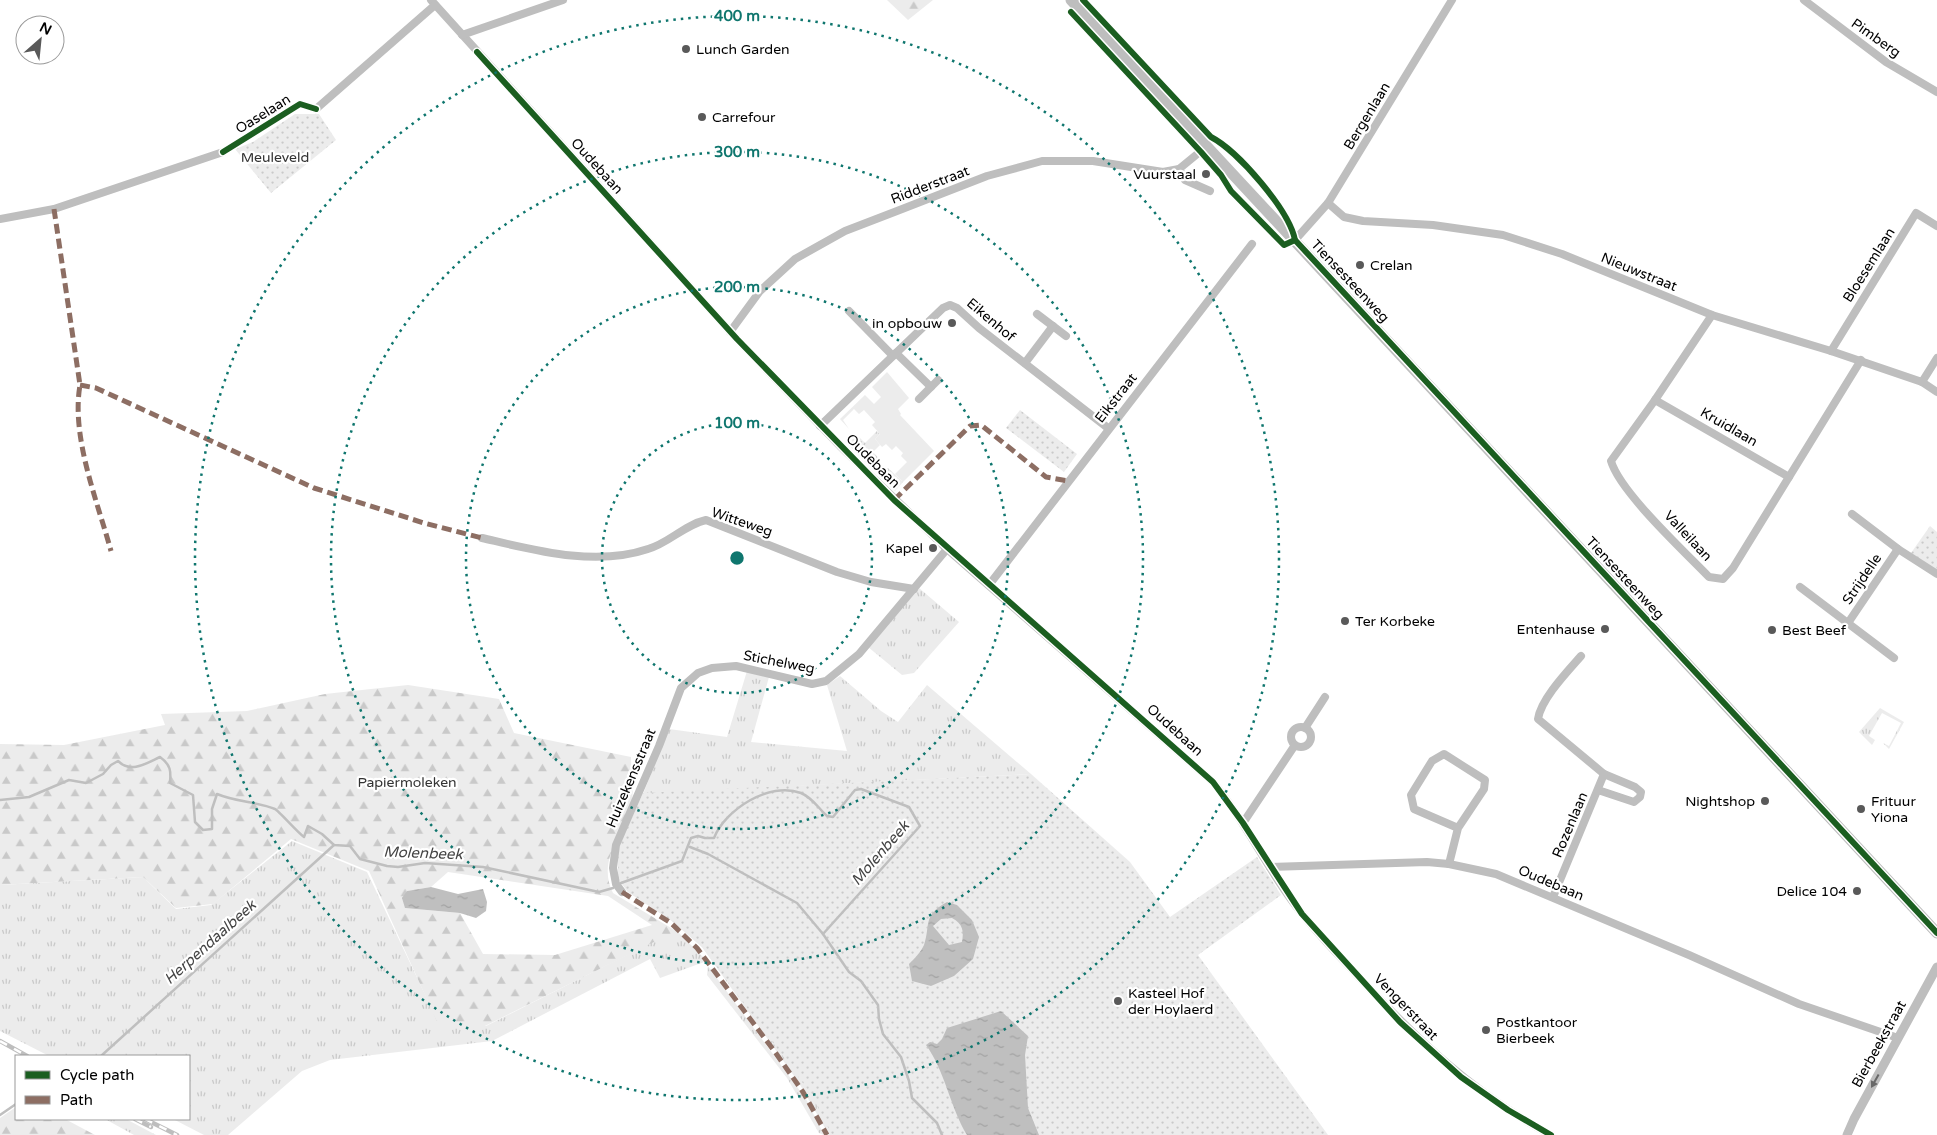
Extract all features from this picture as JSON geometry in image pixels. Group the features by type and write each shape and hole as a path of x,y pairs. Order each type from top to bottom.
{"main road":[{"name":"Tiensesteenweg","path":"1071,0 1937,933"}],"street":[{"path":"462,35 563,0"},
{"name":"Bergenlaan","path":"1295,240 1328,203 1452,0"},
{"name":"Pimberg","path":"1804,0 1886,62 1937,92"},
{"path":"316,109 432,2"},
{"name":"Oudebaan","path":"432,2 730,332 894,500 947,549 1203,772 1220,791 1243,823 1270,867 1427,862 1449,864 1496,874 1799,1004 1898,1038"},
{"path":"1207,146 1179,168 1185,180 1210,191"},
{"path":"0,220 54,209 223,152"},
{"name":"Ridderstraat","path":"730,332 760,291 794,259 845,231 986,176 1042,161 1093,162 1163,172 1179,168"},
{"name":"Nieuwstraat","path":"1328,203 1344,218 1363,222 1433,224 1503,235 1562,254 1712,315 1861,360 1922,382 1937,392"},
{"name":"Bloesemlaan","path":"1831,351 1916,213 1937,226"},
{"name":"Eikstraat","path":"988,585 1252,244"},
{"name":"Eikenhof","path":"820,426 943,308 950,305 958,308 979,328 1108,428"},
{"path":"849,311 931,387"},
{"path":"1037,314 1066,336"},
{"name":"Valleilaan","path":"1712,315 1611,461 1612,466 1630,494 1709,577 1723,579 1732,568 1861,360"},
{"path":"1025,363 1053,326"},
{"path":"1922,382 1937,358"},
{"path":"919,398 938,380"},
{"name":"Kruidlaan","path":"1655,400 1790,477"},
{"name":"Strijdelle","path":"1852,514 1898,549 1937,574"},
{"name":"Witteweg","path":"482,538 565,554 613,555 649,549 696,522 706,520 837,572 872,582 914,589"},
{"path":"914,589 947,549"},
{"name":"Strijdelle","path":"1848,623 1898,549"},
{"name":"Strijdelle","path":"1800,588 1894,658"},
{"name":"Stichelweg","path":"692,677 712,668 736,666 812,684 826,681 859,654 914,589"},
{"name":"Rozenlaan","path":"1581,656 1540,710 1538,720 1604,774 1635,786 1641,792 1640,797 1634,802 1628,802 1598,790"},
{"name":"Huizekensstraat","path":"622,892 616,884 613,868 616,845 659,746 681,688 692,677"},
{"path":"1305,728 1325,697"},
{"path":"1298,728 1305,728 1311,736 1310,742 1302,747 1295,745 1291,738 1293,731 1298,728"},
{"path":"1243,823 1295,745"},
{"path":"1449,864 1458,828 1484,789 1485,780 1444,754 1432,761 1411,796 1414,809 1458,828"},
{"name":"Rozenlaan","path":"1552,897 1604,774"},
{"name":"Vengerstraat","path":"1270,867 1292,901 1312,926 1413,1035 1476,1088 1551,1135"},
{"name":"Bierbeekstraat","path":"1848,1135 1854,1119 1937,967"}],"green space":[{"path":"887,0 933,0 908,20"},
{"name":"Meuleveld","path":"295,114 319,114 336,140 271,193 235,149 253,142"},
{"path":"887,372 909,398 898,409 900,415 934,451 903,482 895,474 907,462 901,456 903,453 896,446 892,450 886,444 882,447 875,439 880,434 872,425 875,422 864,410 859,414 854,409 843,420 849,429 840,419 865,395 874,404 881,397 872,387"},
{"path":"1020,410 1077,454 1064,472 1006,428"},
{"path":"877,431 880,434 875,439 880,445 873,452 881,461 872,469 848,444 857,435 865,443"},
{"path":"888,468 903,482 895,491 879,476"},
{"path":"1930,526 1937,532 1937,570 1911,553"},
{"path":"919,588 959,622 914,673 902,675 868,647"},
{"path":"747,671 769,677 751,742 847,751 827,685 840,676 881,711 898,722 927,685 1031,774 643,794 669,729 727,737"},
{"name":"Papiermoleken","path":"408,685 499,699 514,733 631,757 632,800 610,858 608,869 609,881 613,893 676,931 485,1026 439,1026 369,871 291,839 213,904 176,908 143,877 0,885 0,744 64,745 165,725 161,714 247,711 325,694","holes":["448,872 608,896 652,925 555,955 483,954 460,913 405,908 407,891 431,887"]},
{"path":"1880,708 1904,722 1889,749 1883,743 1889,746 1901,723 1882,713 1869,736 1875,740 1872,745 1859,732"},
{"path":"1031,774 1130,862 1170,917 1257,857 1281,895 1198,955 1328,1135 832,1135 811,1094 702,947 672,921 628,892 618,879 618,848 643,793"},
{"path":"292,841 367,872 440,1026 486,1026 676,930 707,961 660,978 650,959 492,1041 330,1060 302,1071 228,1135 204,1135 175,1120 190,1120 190,1055 47,1055 0,1031 0,885 143,877 176,909 211,905"},
{"path":"622,883 707,943 840,1135 829,1135 799,1083 702,947 672,921 628,892"},
{"path":"708,966 806,1099 824,1135 819,1133 787,1078 707,975"},
{"path":"15,1108 15,1120 67,1120 95,1135 0,1135 0,1118"},
{"path":"107,1120 128,1120 156,1135 134,1135"}],"water":[{"path":"431,887 458,894 483,889 487,902 486,911 476,918 460,913 405,908 402,898 407,891"},
{"path":"947,902 957,905 972,920 979,937 973,959 954,976 931,986 912,981 909,964 923,948 929,921 939,907","holes":["952,918 962,928 963,934 962,942 949,945 933,926 941,919"]},
{"path":"1001,1011 1028,1036 1025,1055 1028,1108 1039,1135 967,1135 956,1113 933,1055 926,1045 930,1042 937,1044 942,1039 947,1028"}],"waterway":[{"name":"Molenbeek","path":"0,800 29,797 69,780 86,783 103,774 111,765 118,761 128,767 134,767 160,757 170,768 170,783 193,795 195,822 203,830 212,829 212,809 217,794 275,809 304,837 308,826 322,834 334,845 350,846 360,859 387,866 398,867 425,863 483,867 599,892 613,888"},
{"name":"Molenbeek","path":"621,883 682,861 691,838 698,836 714,838 728,817 738,808 750,800 775,791 789,790 801,793 812,800 827,816 833,817 855,790 861,789 909,807 920,826 823,934 849,972 861,981 878,1005 883,1034 901,1057 909,1081 912,1098 937,1123 942,1135"},
{"name":"Herpendaalbeek","path":"102,1055 334,845"},
{"name":"Molenbeek","path":"690,847 708,854 797,903 823,934"},
{"name":"Herpendaalbeek","path":"0,1115 15,1105"}],"railway":[{"path":"0,1041 25,1055"},
{"path":"137,1120 151,1127"},
{"path":"147,1120 177,1135"}],"marked path":[{"path":"54,209 80,385 78,405 82,447 111,551"},
{"path":"80,385 96,388 314,488 424,523 482,538"},
{"path":"894,500 970,426 981,425 1046,477 1068,481"},
{"path":"622,892 671,923 697,948 803,1092 827,1135"}],"cycle path":[{"path":"1083,0 1211,137 1235,155 1261,182 1283,213 1295,240 1937,933"},
{"path":"1071,12 1201,152 1221,175 1231,191 1284,245 1295,240"},
{"path":"477,52 737,339 894,500 1213,782 1243,823 1302,914 1400,1022 1461,1077 1508,1110 1551,1135"},
{"name":"Oaselaan","path":"223,152 300,104 316,109"}],"place":[{"name":"Lunch Garden","path":"686,49"},
{"name":"Carrefour","path":"702,117"},
{"name":"Vuurstaal","path":"1206,174"},
{"name":"Crelan","path":"1360,265"},
{"name":"in opbouw","path":"952,323"},
{"name":"Kapel","path":"933,548"},
{"name":"Ter Korbeke","path":"1345,621"},
{"name":"Entenhause","path":"1605,629"},
{"name":"Best Beef","path":"1772,630"},
{"name":"Nightshop","path":"1765,801"},
{"name":"Frituur Yiona","path":"1861,809"},
{"name":"Delice 104","path":"1857,891"},
{"name":"Kasteel Hof der Hoylaerd","path":"1118,1001"},
{"name":"Postkantoor Bierbeek","path":"1486,1030"}]}
